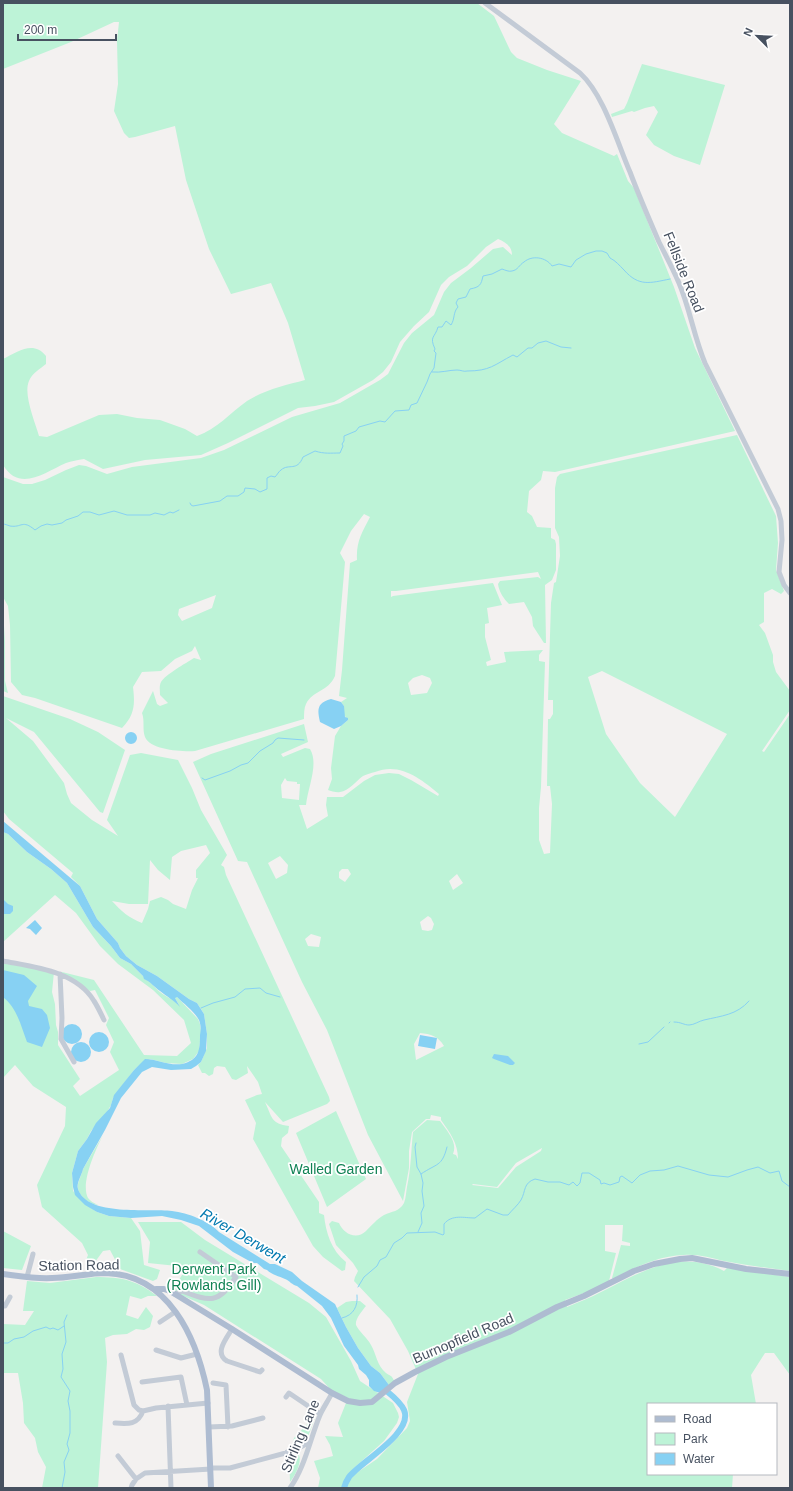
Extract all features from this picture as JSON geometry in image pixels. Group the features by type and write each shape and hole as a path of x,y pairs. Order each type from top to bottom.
{"main road":[{"name":"Burnopfield Road","path":"156,1290 164,1289 172,1293 232,1329 332,1393 348,1401 360,1403 372,1402 380,1397 395,1383 429,1365 509,1332 557,1307 584,1296 634,1271 654,1264 680,1258 692,1258 746,1269 790,1274"},
{"name":"Station Road","path":"3,1274 53,1278 94,1274 117,1274 137,1279 162,1295 190,1336 204,1376 208,1403 211,1488"},
{"path":"162,1295 172,1293"}],"street":[{"name":"Fellside Road","path":"487,4 583,76 591,84 602,106 640,198 679,283 698,346 705,363 778,509 781,522 782,540 779,572 784,585 790,593"},
{"path":"3,960 60,974 83,987 94,1000 104,1020"},
{"path":"60,974 62,1018 61,1039 74,1062"},
{"path":"172,1293 182,1291 197,1297 211,1299 219,1297 226,1291 236,1277 200,1252"},
{"path":"27,1277 33,1254"},
{"path":"3,1306 5,1306 10,1297"},
{"path":"160,1322 175,1312"},
{"path":"232,1329 221,1348 221,1355 223,1358 260,1372 262,1370"},
{"path":"156,1350 181,1358 197,1354"},
{"path":"121,1355 134,1405 139,1410 143,1411 168,1406 208,1403"},
{"path":"142,1382 181,1377 187,1405"},
{"path":"213,1383 226,1385 228,1427"},
{"path":"286,1397 289,1393 320,1414"},
{"name":"Stirling Lane","path":"290,1488 305,1457 320,1414 332,1393"},
{"path":"168,1406 171,1488"},
{"path":"115,1423 132,1424 139,1419 143,1411"},
{"path":"209,1427 228,1427 263,1418"},
{"path":"131,1488 136,1479 145,1473 230,1468 290,1452 310,1442"},
{"path":"290,1452 299,1453 305,1457"},
{"path":"290,1452 290,1471"},
{"path":"118,1456 136,1479"}],"green space":[{"path":"3,3 477,3 494,16 511,52 517,58 581,81 554,124 562,133 614,156 617,154 628,181 634,188 674,287 695,348 735,431 555,472 543,471 541,480 529,491 527,512 532,516 537,527 551,528 551,538 555,540 556,544 556,570 552,580 545,585 546,643 544,643 533,626 532,617 524,602 509,604 499,590 498,584 500,581 538,577 541,579 538,572 391,591 391,597 493,583 502,605 487,608 489,623 485,624 485,637 491,660 486,662 487,666 506,662 504,652 543,650 539,655 539,661 545,662 539,840 544,854 550,853 552,804 550,786 547,786 548,719 550,719 553,714 553,700 548,700 551,603 560,556 559,537 555,528 555,488 557,477 560,474 737,435 776,516 778,543 776,570 784,591 781,594 772,589 764,593 764,622 759,625 765,633 773,655 773,662 776,672 790,691 790,710 762,751 764,752 790,714 790,1271 699,1256 684,1255 665,1257 647,1263 613,1279 612,1278 621,1245 630,1246 630,1243 622,1241 623,1225 605,1225 605,1251 616,1253 609,1281 587,1292 565,1300 567,1307 631,1277 661,1265 676,1262 707,1264 724,1271 727,1268 790,1277 790,1375 774,1353 765,1353 751,1375 756,1403 647,1403 647,1475 733,1475 732,1488 345,1488 352,1476 377,1459 407,1428 410,1421 407,1402 418,1374 408,1351 390,1319 354,1281 358,1271 353,1263 336,1245 329,1224 332,1221 339,1223 347,1233 354,1236 362,1234 382,1216 398,1210 402,1206 405,1199 409,1173 413,1132 427,1120 440,1121 453,1141 453,1154 456,1155 458,1159 457,1148 453,1138 441,1120 441,1117 431,1115 430,1119 426,1119 412,1132 409,1151 409,1168 403,1201 368,1135 327,1030 302,982 247,862 238,861 193,762 211,754 304,724 308,742 281,754 283,757 305,748 310,749 313,762 312,776 306,805 299,805 307,829 328,816 326,805 327,797 343,797 364,781 375,775 389,773 399,774 438,796 439,794 417,778 410,774 393,769 384,769 364,775 349,788 343,791 337,792 328,790 332,779 331,768 335,736 341,726 348,720 344,715 344,706 341,702 347,698 339,696 350,563 357,560 357,548 370,517 364,514 351,531 340,553 345,562 335,676 325,688 309,699 305,707 304,719 195,751 183,751 153,745 148,741 144,734 142,713 153,691 157,704 160,706 168,703 160,695 161,682 171,673 194,658 201,660 195,646 192,651 175,659 161,671 142,672 133,687 134,704 132,714 122,728 35,698 22,695 11,682 10,625 8,606 3,597 3,477 23,484 32,484 79,465 107,474 132,467 201,458 224,450 292,417 340,403 388,374 404,343 412,333 434,315 444,292 451,283 493,249 503,247 512,255 512,252 506,243 498,239 486,247 467,266 449,277 441,285 429,312 400,342 391,362 383,372 373,380 334,402 298,408 201,455 145,460 103,469 84,459 66,463 33,478 17,478 3,465 3,359 25,349 36,349 41,351 46,356 46,364 36,371 30,378 27,393 39,436 47,437 99,415 117,414 160,420 185,429 197,436 217,425 254,397 275,388 305,380 288,323 271,283 231,294 209,249 186,180 175,126 129,138 124,133 114,111 118,84 117,41 119,22 114,22 71,42 3,69","holes":["216,595 212,608 182,621 178,615 179,609","602,671 727,734 675,817 640,783 606,734 588,677","422,675 430,678 432,683 427,693 411,695 408,683 413,678","285,778 287,781 297,782 297,784 300,784 299,800 282,798 281,785","280,856 288,865 287,873 276,879 268,863","342,869 348,869 351,874 345,882 339,878 339,872","457,874 463,883 453,890 449,881","428,916 434,924 432,930 422,930 420,922","311,934 321,937 319,947 308,946 305,939","420,1033 434,1036 444,1046 416,1060 414,1044","542,1148 541,1151 516,1167 498,1188 472,1185 497,1187 516,1163"]},
{"path":"642,64 725,85 700,165 674,156 654,145 646,135 658,112 654,106 612,117 611,114 624,109"},
{"path":"3,610 5,681 8,693 3,691"},
{"path":"3,696 70,719 98,732 125,750 103,813 100,812 34,732 6,718 33,741 64,783 71,803 92,820 118,836 107,820 130,755 141,753 178,760 201,810 227,855 221,865 224,867 226,875 329,1097 330,1101 327,1104 283,1122 265,1102 271,1116 275,1121 279,1124 289,1126 288,1133 282,1138 281,1146 319,1202 319,1213 324,1215 326,1228 333,1247 346,1262 345,1270 342,1271 323,1257 313,1246 253,1139 256,1123 245,1100 262,1094 258,1082 247,1066 248,1073 236,1080 232,1079 225,1067 217,1066 214,1068 213,1074 209,1076 202,1073 198,1065 201,1062 207,1048 207,1034 204,1014 197,1003 157,976 137,965 126,956 118,943 97,919 80,886 71,877 73,873 9,819 3,811","holes":["206,845 210,853 196,870 196,878 198,878 192,890 186,909 161,897 150,901 142,923 126,914 112,901 129,904 148,904 150,860 158,870 170,880 172,857 181,851"]},
{"path":"3,832 8,834 27,852 51,869 67,883 93,927 120,958 131,964 160,992 179,1005 175,998 177,997 198,1019 200,1024 201,1032 199,1051 193,1059 182,1064 166,1063 150,1059 143,1062 134,1070 113,1098 107,1112 91,1131 78,1151 72,1173 73,1191 91,1208 97,1212 109,1216 131,1218 140,1231 144,1265 160,1270 157,1279 153,1281 120,1269 110,1250 103,1251 95,1262 88,1265 86,1260 88,1255 82,1243 42,1207 37,1185 65,1126 66,1107 33,1086 15,1065 3,1078 3,961 54,972 52,992 55,1004 58,1045 80,1079 73,1086 80,1096 119,1070 110,1052 114,1042 106,1025 109,1018 95,990 90,991 60,974 62,972 94,980 144,1055 177,1056 191,1043 184,1020 153,990 118,964 100,946 76,913 55,895 3,942"},
{"name":"Walled Garden","path":"336,1111 366,1179 327,1207 296,1133"},
{"path":"103,1135 90,1166 86,1184 88,1198 98,1205 87,1201 81,1195 78,1184 83,1169"},
{"name":"Derwent Park (Rowlands Gill)","path":"138,1222 181,1222 205,1240 309,1303 326,1317 351,1361 360,1381 393,1403 399,1417 397,1423 384,1441 354,1468 341,1488 318,1488 320,1478 314,1461 333,1456 330,1445 325,1436 343,1437 338,1423 348,1398 331,1390 321,1379 204,1305 172,1291 187,1267 148,1263 150,1242"},
{"path":"3,1231 31,1246 22,1270 3,1268"},
{"path":"96,1277 128,1280 142,1286 157,1296 148,1296 141,1299 130,1296 126,1315 138,1319 146,1307 153,1316 150,1327 144,1330 136,1329 127,1334 113,1335 105,1338 107,1362 98,1488 42,1488 46,1467 38,1452 35,1438 24,1423 23,1403 18,1373 3,1373 3,1324 25,1325 34,1311 23,1311 27,1281 50,1283"},
{"path":"360,1301 366,1306 358,1318 356,1325 373,1348 383,1370 391,1376 394,1381 389,1385 380,1373 371,1366 358,1348 337,1308 346,1302"},
{"path":"316,1415 306,1442 293,1448 294,1438"},
{"path":"295,1453 299,1455 300,1462 296,1473 290,1482 289,1455"}],"water":[{"path":"331,699 341,702 344,706 345,717 348,718 348,720 341,726 334,729 320,722 318,713 319,707 323,702"},
{"path":"133,732 136,733 136,743 129,744 126,743 125,736 126,733"},
{"path":"3,821 80,886 97,919 118,943 126,956 137,965 157,976 197,1003 204,1014 207,1034 206,1051 201,1062 191,1069 171,1070 152,1067 142,1072 121,1098 83,1169 78,1182 78,1189 84,1198 93,1204 120,1209 172,1211 204,1221 270,1264 275,1264 292,1272 302,1281 335,1304 358,1348 371,1366 380,1373 389,1385 380,1393 374,1391 369,1386 369,1380 359,1369 358,1365 344,1346 331,1318 322,1306 297,1286 264,1269 257,1263 253,1263 233,1252 199,1226 162,1216 131,1218 109,1216 97,1212 85,1205 75,1195 72,1173 78,1151 96,1123 110,1108 114,1095 145,1059 177,1064 182,1064 192,1060 199,1050 201,1029 199,1020 177,997 175,998 180,1007 144,979 143,976 131,964 120,958 93,927 67,883 51,869 27,852 8,834 3,832"},
{"path":"3,899 8,904 13,906 13,911 10,914 3,914"},
{"path":"35,920 42,928 36,935 30,929 26,928"},
{"path":"3,970 24,975 37,986 28,1001 29,1006 42,1009 47,1015 50,1028 42,1047 27,1042 12,1006 3,997"},
{"path":"72,1024 79,1027 82,1034 79,1041 72,1044 65,1041 62,1034 65,1027"},
{"path":"99,1032 106,1035 109,1042 106,1049 99,1052 92,1049 89,1042 92,1035"},
{"path":"420,1035 437,1038 435,1049 418,1046"},
{"path":"81,1042 88,1045 91,1052 88,1059 81,1062 74,1059 71,1052 74,1045"},
{"path":"494,1054 508,1056 515,1063 510,1065 494,1059 492,1058"}],"waterway":[{"path":"190,503 193,506 220,501 227,496 238,496 244,492 245,488 255,489 260,492 267,489 267,478 271,476 275,477 284,468 296,466 301,462 303,457 315,451 324,453 340,453 343,446 344,436 356,431 359,427 380,421 385,422 395,411 409,410 411,405 417,403 434,368 436,353 434,351 433,337 438,327 442,327 446,321 451,325 455,311 458,307 456,303 458,299 466,297 470,289 480,285 483,276 492,274 502,269 510,271 517,269 522,263 531,258 543,259 552,266 559,264 571,267 576,260 586,254 602,251 607,253 610,258 635,279 645,282 656,282 670,279"},
{"path":"432,372 457,370 475,371 487,369 513,355 517,357 528,348 532,348 538,343 546,341 561,347 571,348"},
{"path":"3,524 10,526 25,524 35,530 47,524 52,525 62,523 78,516 83,512 90,512 99,515 114,511 127,515 150,515 155,513 164,515 179,510"},
{"path":"202,778 205,780 248,763 260,751 278,738 304,740"},
{"path":"201,1008 235,997 245,989 260,988 266,993 280,997"},
{"path":"674,1022 687,1025 723,1016 734,1012 749,1001"},
{"path":"639,1044 648,1042 664,1027"},
{"path":"416,1143 417,1167 421,1174 423,1183 422,1191 424,1206 421,1213 422,1223 418,1232"},
{"path":"421,1174 441,1161 447,1147"},
{"path":"358,1287 364,1277 377,1266 380,1260 386,1257 394,1243 407,1233 435,1232 443,1235 444,1224 447,1221 458,1217 475,1218 487,1209 503,1215 508,1215 521,1200 528,1183 535,1179 548,1182 560,1182 569,1185 573,1182 577,1186 580,1183 582,1173 589,1173 600,1180 601,1184 604,1183 610,1185 619,1182 620,1177 622,1176 632,1183 640,1175 650,1171 664,1170 678,1166 709,1175 728,1177 758,1167 770,1173 779,1171 782,1181 790,1187"},
{"path":"342,1318 350,1315 354,1310 357,1303 357,1295"},
{"path":"62,1488 65,1472 64,1462 69,1450 67,1444 70,1433 70,1411 68,1401 70,1391 61,1377 63,1369 62,1354 66,1342 64,1322 67,1315"},
{"path":"3,1343 8,1343 14,1339 24,1337 33,1331 46,1327 58,1330 64,1326"},
{"name":"River Derwent","path":"344,1488 348,1478 394,1437 401,1428 405,1419 404,1410 400,1404 383,1388"}]}
